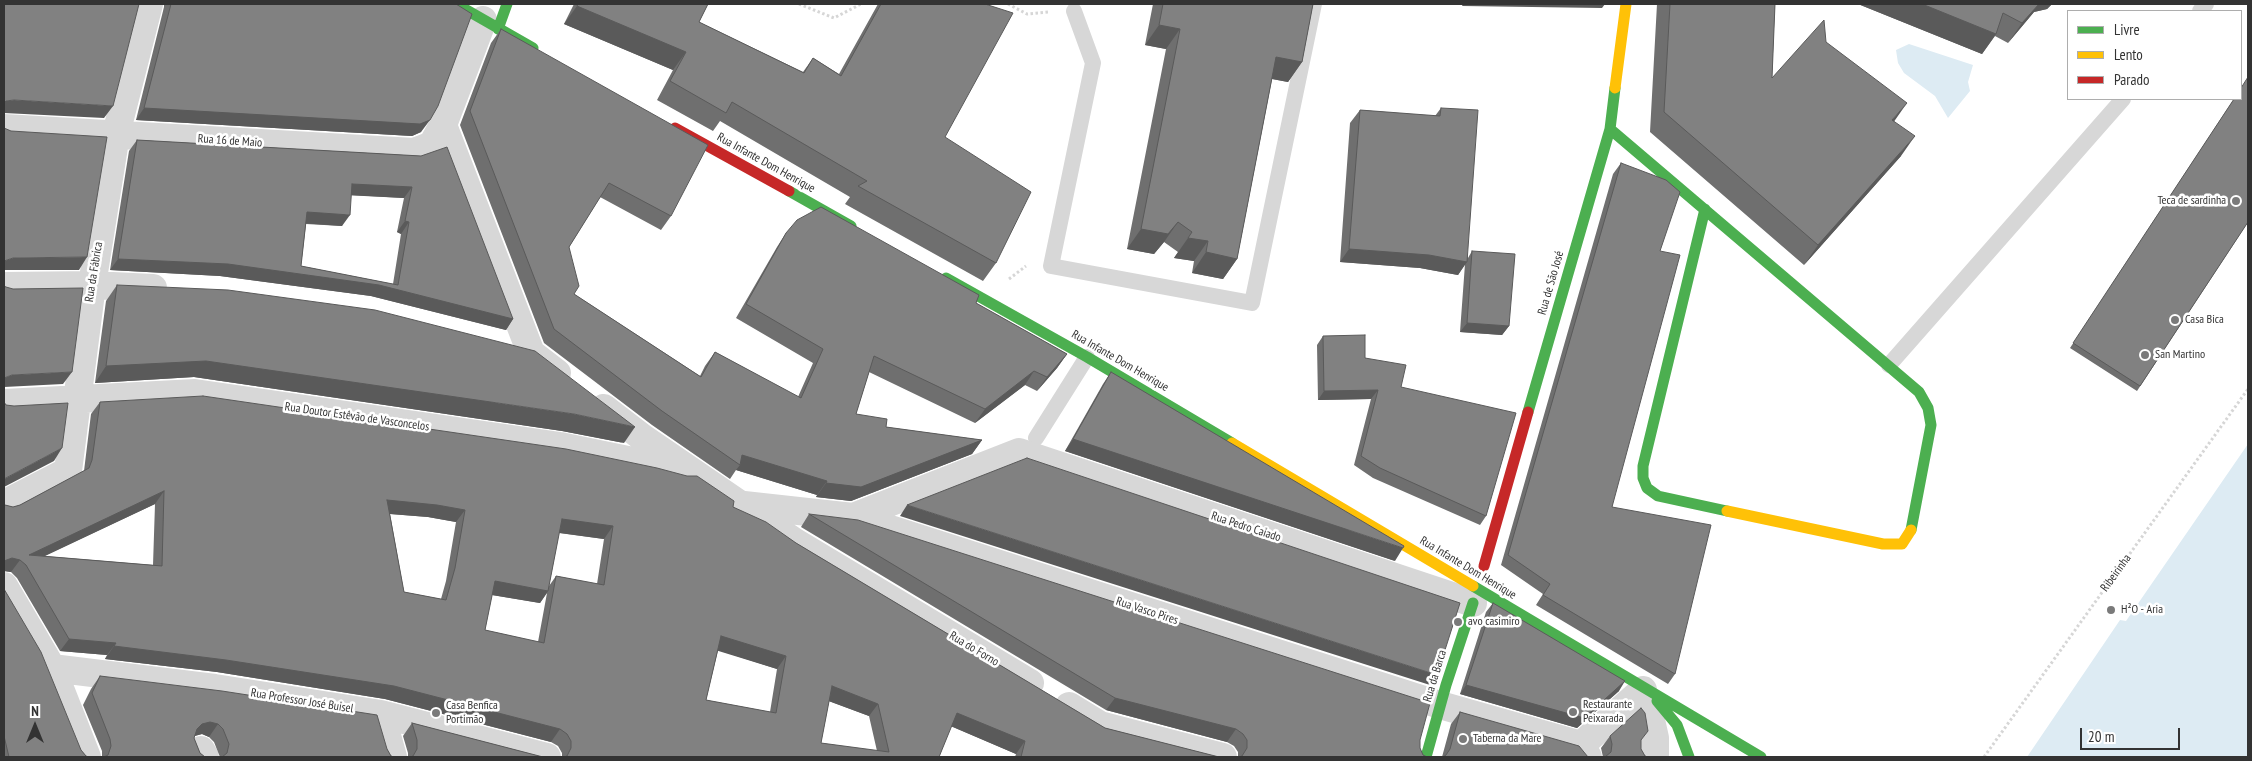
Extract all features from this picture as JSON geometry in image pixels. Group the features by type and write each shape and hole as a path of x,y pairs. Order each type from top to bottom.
{"street":[{"name":"Rua da Fábrica","path":"4,504 68,471 92,285 116,134 149,4"},
{"path":"456,4 541,53"},
{"path":"490,24 507,4"},
{"name":"Rua de São José","path":"1484,566 1610,129 1626,4"},
{"name":"Rua 16 de Maio","path":"4,128 414,152 432,145 490,24"},
{"name":"Rua Infante Dom Henrique","path":"662,120 861,231"},
{"path":"443,125 531,353"},
{"path":"1610,129 1705,208 1919,392 1928,408 1931,425 1912,527 1908,537 1902,544 1883,544 1666,498 1658,496 1647,488 1642,478 1643,466 1705,208"},
{"name":"Rua Infante Dom Henrique","path":"939,275 1087,357 1635,687 1761,757"},
{"path":"4,286 92,285 179,290"},
{"path":"502,346 531,353"},
{"name":"Rua do Forno","path":"531,353 643,438 795,542 1100,725 1223,757"},
{"name":"Rua Doutor Estêvão de Vasconcelos","path":"4,403 196,393 560,446 652,466 706,481"},
{"path":"853,517 1027,445"},
{"name":"Rua Pedro Caiado","path":"1027,445 1473,603"},
{"name":"Rua Vasco Pires","path":"741,505 853,517 1584,751"},
{"path":"4,586 52,668 87,757"},
{"name":"Rua da Barca","path":"1426,757 1440,705 1473,603"},
{"name":"Rua Professor José Buisel","path":"52,668 180,689 381,714 548,757"},
{"path":"1584,751 1635,687"},
{"path":"1635,687 1651,720 1655,738 1655,755 1647,757"},
{"path":"1635,687 1664,706 1677,725 1689,757"},
{"path":"381,714 394,757"},
{"path":"1731,756 1740,754 1753,757"}],"lane":[{"path":"1074,10 1093,63 1051,266 1252,303 1314,4"},
{"path":"1889,365 2122,100"},
{"path":"1027,445 1087,357"}],"path":[{"path":"798,4 834,18 861,4"},
{"path":"1008,4 1027,14 1074,10"},
{"path":"982,299 1056,244"},
{"name":"Ribeirinha","path":"1984,757 2248,389"}],"shaded area":[{"path":"1909,44 1973,65 1968,82 1970,91 1948,118 1935,96 1904,73 1898,63 1896,50"},
{"path":"2248,444 2248,757 2027,757 2120,620 2126,621"}],"building":[{"path":"4,4 139,4 113,106 14,100 4,103"},
{"path":"171,4 456,4 472,14 438,106 430,120 420,124 144,108"},
{"path":"578,4 708,4 699,22 804,73 813,58 841,76 881,4 985,4 1013,13 945,137 1031,192 996,263 858,186 867,181 732,102 726,113 670,81 686,52 577,6"},
{"path":"1163,4 1313,4 1302,62 1276,57 1237,259 1206,252 1208,241 1188,238 1192,232 1178,222 1168,234 1141,229 1180,29 1159,25"},
{"path":"1670,4 1775,4 1772,78 1824,20 1826,42 1907,103 1892,120 1915,136 1818,245 1664,112"},
{"path":"1922,4 2039,4 2022,23 2003,13 1996,34"},
{"path":"501,29 708,145 671,216 609,183 569,247 579,286 574,294 701,377 715,352 801,398 823,349 746,304 786,233 797,220 821,207 979,295 976,303 1067,354 1047,377 1034,371 985,409 874,356 856,414 887,419 886,427 982,440 861,487 826,483 827,481 742,455 740,465 662,411 554,329 470,111"},
{"path":"2248,77 2248,222 2140,386 2073,343 2233,100 2242,100 2242,86"},
{"path":"1441,108 1478,110 1467,262 1429,255 1349,249 1360,110 1440,116"},
{"path":"4,128 11,131 107,137 87,257 13,258 4,261"},
{"path":"137,140 421,156 447,147 513,319 379,285 228,264 118,259","holes":["352,184 412,187 405,221 409,222 398,285 301,266 307,212 350,215"]},
{"path":"1621,163 1666,180 1680,192 1660,251 1680,255 1612,507 1711,525 1675,674 1543,595 1550,584 1508,555"},
{"path":"1472,251 1515,254 1509,326 1467,323"},
{"path":"117,285 228,290 375,310 535,351 635,427 574,414 206,361 106,366"},
{"path":"4,286 13,289 83,288 72,372 12,375 4,378"},
{"path":"1365,335 1365,358 1406,365 1401,387 1516,413 1486,516 1380,468 1361,456 1378,390 1324,391 1323,336"},
{"path":"1111,372 1404,546 1403,548 1073,439"},
{"path":"203,396 566,449 687,476 697,476 734,501 733,507 766,522 796,543 1105,728 1219,757 1021,757 1025,741 957,713 939,757 564,757 567,756 571,748 571,741 567,734 560,729 394,686 226,660 114,646 116,643 69,639 26,565 20,560 12,558 4,561 4,504 13,507 20,505 89,468 92,460 100,402","holes":["164,491 162,566 29,555","387,500 465,510 455,568 446,600 404,592","562,519 613,526 604,585 556,576 544,643 485,630 495,581 548,591","721,636 786,656 776,713 706,700","832,686 878,704 889,752 821,743"]},
{"path":"4,402 6,405 14,406 68,403 62,448 4,479"},
{"path":"1027,458 1460,603 1437,675 907,505"},
{"path":"809,514 858,520 1430,703 1420,740 1420,748 1423,755 1427,757 1240,757 1247,748 1247,740 1236,729 1115,698"},
{"path":"4,589 41,652 81,750 88,757 9,757 4,736"},
{"path":"1493,603 1625,681 1584,718 1466,685"},
{"path":"100,676 222,691 377,715 387,749 391,756 394,757 222,757 227,753 229,744 223,729 218,724 210,722 202,724 197,729 194,738 200,753 205,757 104,757 108,755 111,746 110,739 92,693"},
{"path":"1641,708 1645,713 1648,731 1641,740 1641,749 1645,756 1648,757 1605,757 1611,752 1610,736"},
{"path":"1460,712 1579,746 1588,757 1443,757 1450,749"},
{"path":"412,723 543,757 410,757 413,756 417,749 417,740"}],"traffic: fast":[{"path":"456,4 533,48"},
{"path":"498,29 507,4"},
{"path":"1528,412 1610,129 1615,88"},
{"path":"1610,129 1919,392 1928,408 1931,425 1911,530"},
{"path":"789,191 851,226"},
{"path":"1705,209 1643,466 1643,478 1647,488 1658,496 1727,511"},
{"path":"946,278 1087,357 1232,443"},
{"path":"1473,586 1761,757"},
{"path":"1426,757 1446,685 1473,603"},
{"path":"1657,701 1677,725 1689,757"}],"traffic: slow":[{"path":"1615,88 1626,4"},
{"path":"1232,443 1473,586"},
{"path":"1727,511 1883,544 1902,544 1911,530"}],"traffic: jam":[{"path":"675,128 789,191"},
{"path":"1484,566 1528,412"}],"place":[{"name":"Teca de sardinha","path":"2236,201"},
{"name":"Casa Bica","path":"2175,320"},
{"name":"San Martino","path":"2145,355"},
{"name":"H²O - Aria","path":"2111,610"},
{"name":"avo casimiro","path":"1458,622"},
{"name":"Restaurante Peixarada","path":"1573,712"},
{"name":"Casa Benfica Portimão","path":"436,713"},
{"name":"Taberna da Mare","path":"1463,739"}]}
